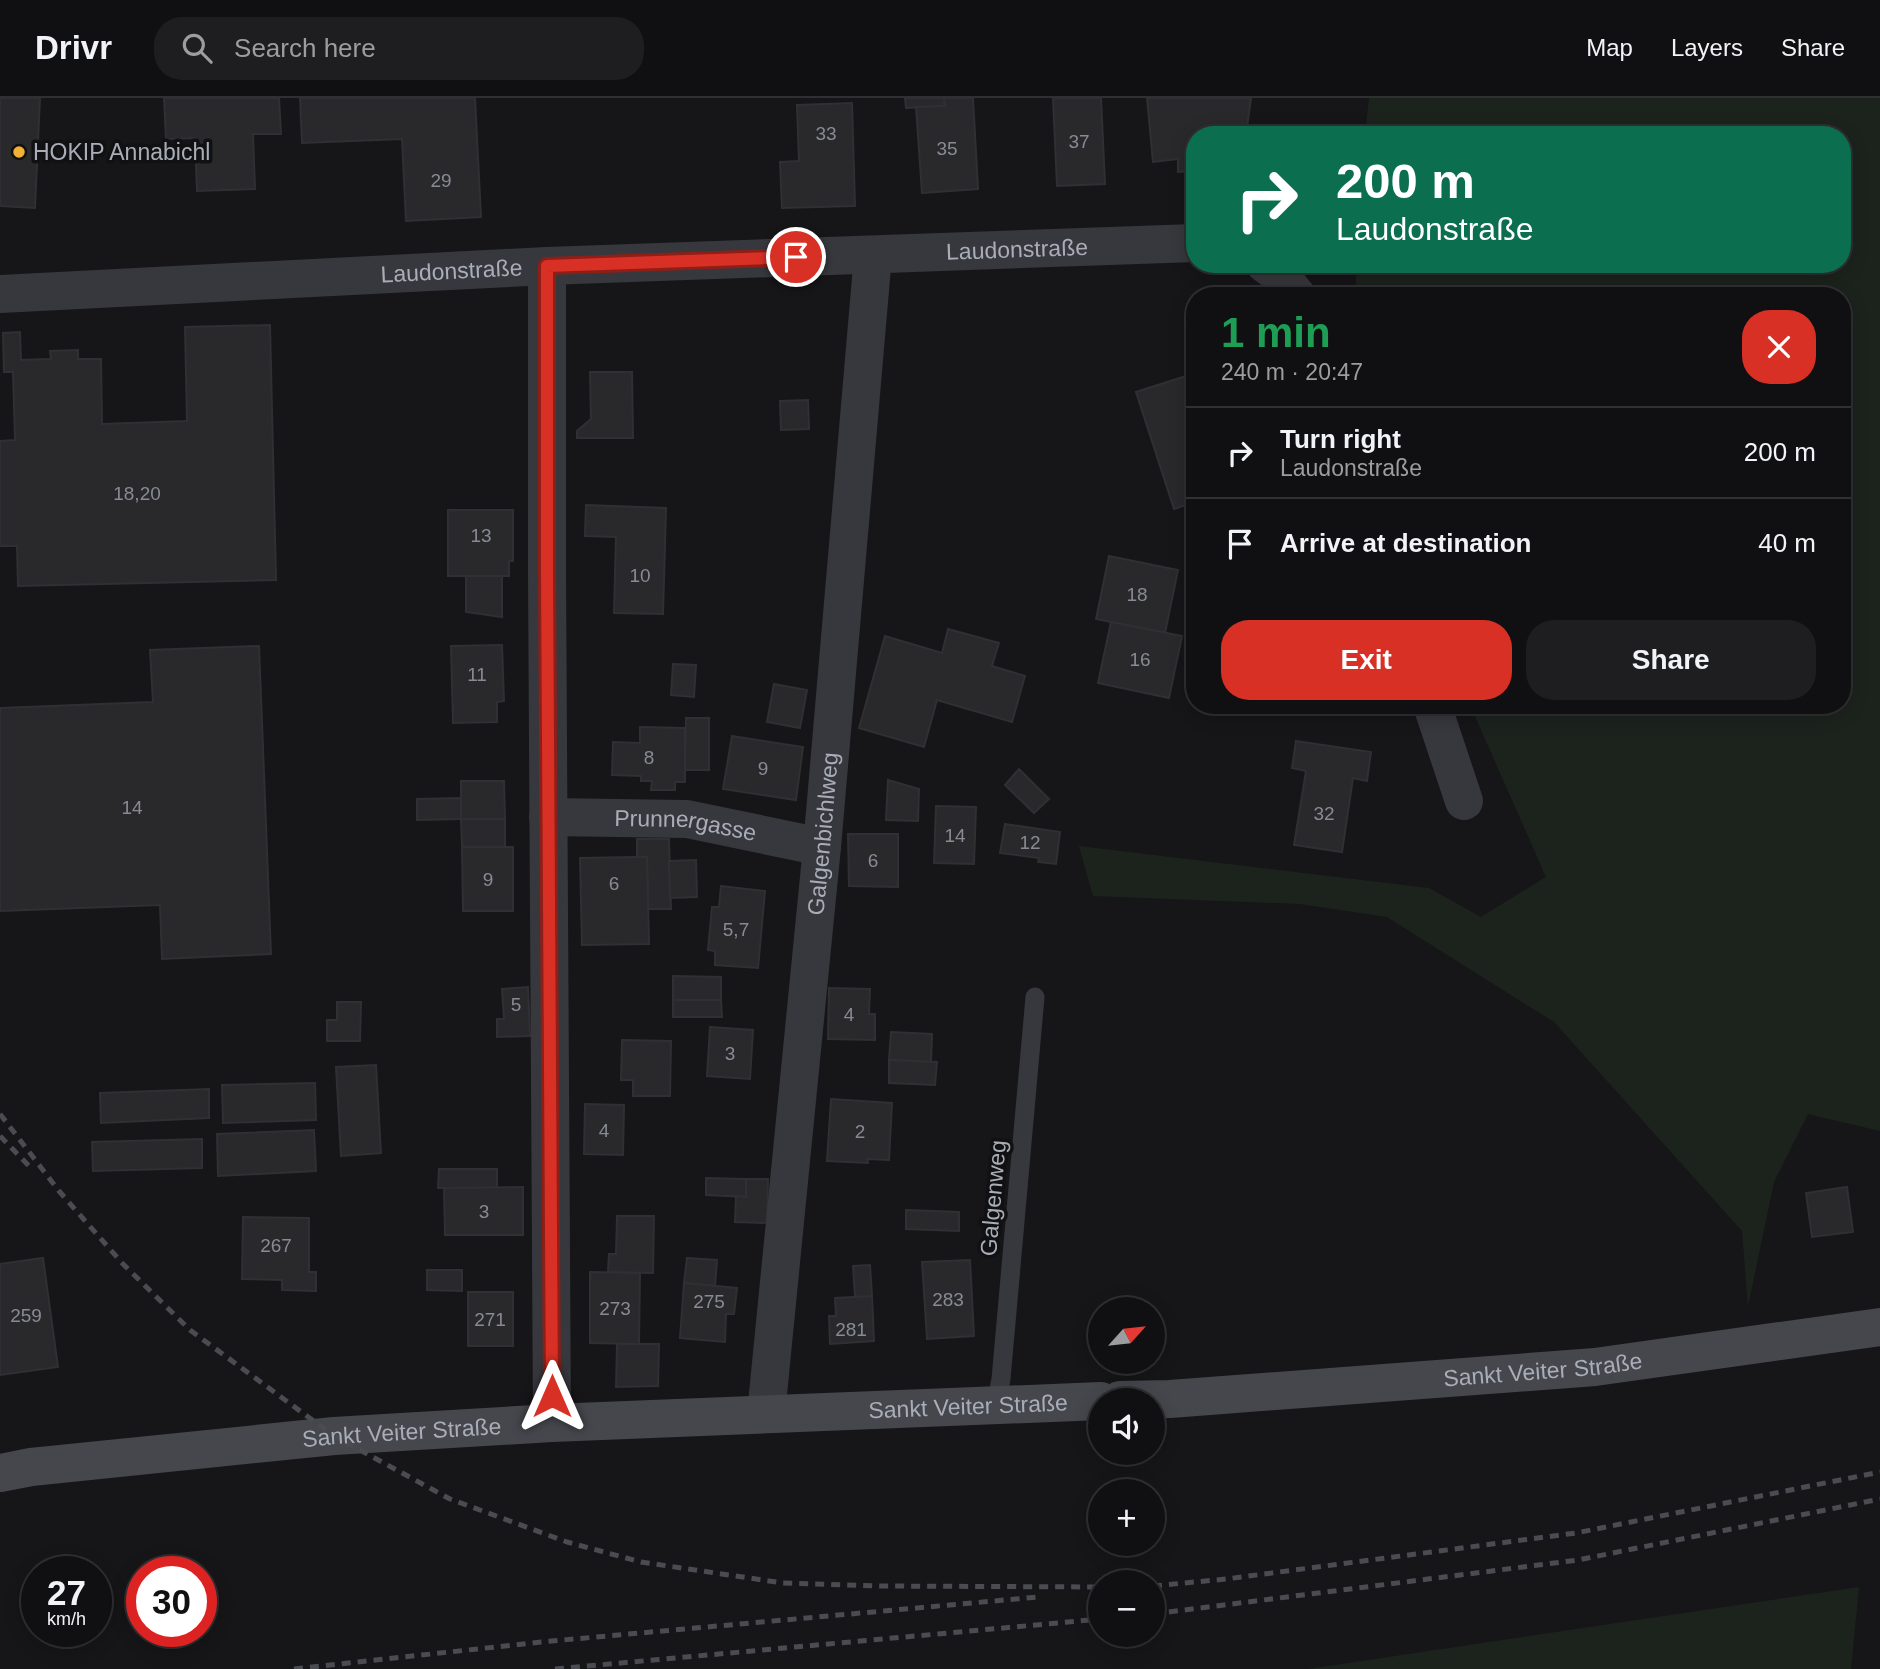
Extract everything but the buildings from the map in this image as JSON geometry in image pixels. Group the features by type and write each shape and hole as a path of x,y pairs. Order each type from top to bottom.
{"main road":[{"name":"Sankt Veiter Straße","path":"1165,1399 1595,1367 1880,1327"},
{"name":"Sankt Veiter Straße","path":"0,1473 31,1467 334,1436 552,1423 1088,1401"}],"street":[{"name":"Laudonstraße","path":"0,294 547,266 1186,243"},
{"name":"Galgenbichlweg","path":"766,1414 822,847 873,255"},
{"path":"547,266 552,1423"},
{"path":"1277,273 1290,287"},
{"path":"1435,714 1464,801"},
{"name":"Prunnergasse","path":"548,817 687,819 822,847"}],"lane":[{"name":"Galgenweg","path":"996,1404 1001,1379 1035,997"}],"shaded area":[{"path":"1369,98 1880,98 1880,1131 1808,1114 1774,1182 1748,1306 1742,1231 1554,1022 1387,917 1300,904 1093,896 1079,846 1429,888 1481,917 1546,877 1474,714 1851,714 1851,287 1356,287 1356,273 1851,273 1851,126 1366,126"},
{"path":"1859,1587 1851,1669 1308,1669"}],"railway":[{"path":"0,1114 59,1191 122,1263 190,1330 334,1436 450,1499 567,1542 641,1562 783,1583 1088,1587"},
{"path":"0,1136 33,1170"},
{"path":"1165,1585 1576,1533 1880,1472"},
{"path":"1165,1612 1578,1560 1880,1499"},
{"path":"294,1669 541,1642 1038,1597"},
{"path":"555,1669 1088,1620"}],"place":[{"name":"HOKIP Annabichl","path":"19,152"}],"route":[{"path":"552,1396 547,266 796,257"}]}
